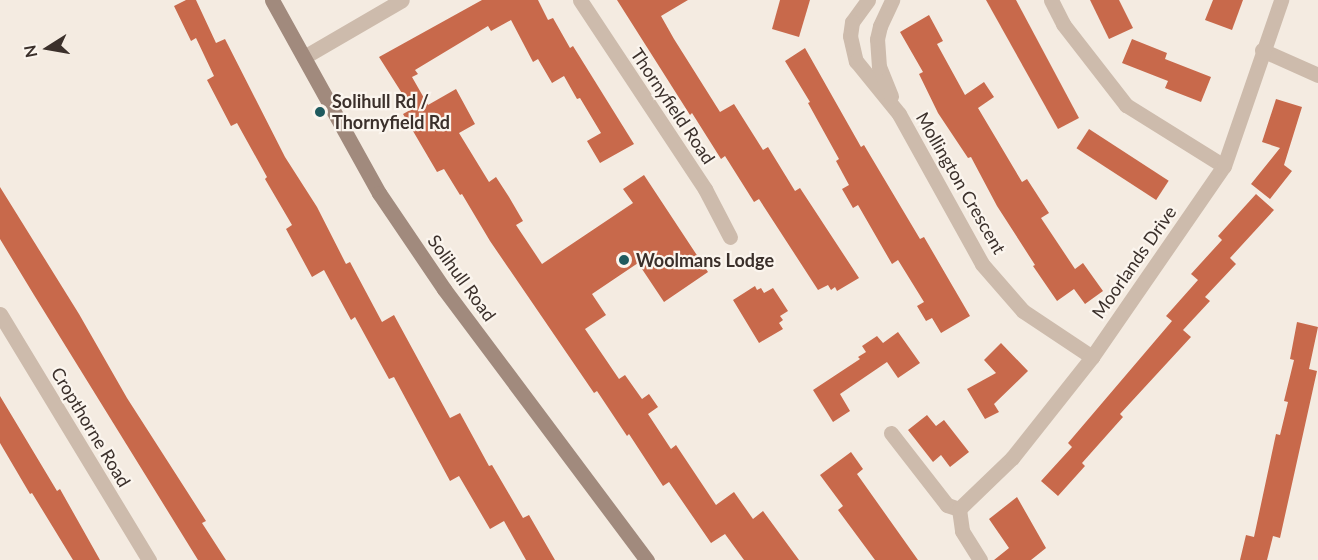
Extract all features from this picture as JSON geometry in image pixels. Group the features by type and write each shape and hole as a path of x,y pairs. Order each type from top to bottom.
{"street":[{"name":"Solihull Road","path":"272,0 380,194 444,289 647,560"},
{"path":"304,57 402,0"},
{"name":"Thornyfield Road","path":"580,0 705,189 730,237"},
{"name":"Mollington Crescent","path":"868,0 852,22 850,36 856,61 899,114 982,264 1023,311 1092,357"},
{"path":"892,0 880,26 877,52 879,67 899,114"},
{"path":"1050,0 1062,24 1126,105 1224,166"},
{"name":"Moorlands Drive","path":"959,509 1012,458 1092,357 1224,166 1281,0"},
{"path":"1262,50 1318,75"},
{"name":"Cropthorne Road","path":"0,314 149,560"},
{"path":"891,433 947,505 959,509 962,531 980,560"}],"building":[{"path":"186,0 196,0 216,43 225,39 285,157 317,207 346,264 350,262 382,322 394,315 450,418 460,413 489,466 492,465 523,518 529,515 555,560 526,560 504,521 490,529 459,476 450,481 394,377 389,379 355,317 351,320 324,270 312,277 286,229 292,225 265,179 267,177 237,123 231,126 207,80 214,76 196,38 191,41 174,6"},
{"path":"482,0 538,0 548,20 553,18 570,48 573,46 634,144 600,163 587,141 601,133 580,98 577,99 564,76 552,83 538,59 533,62 511,20 491,31 488,26 415,70 418,74 412,77 428,105 456,89 475,124 459,133 489,182 496,177 509,197 523,221 516,225 542,264 633,203 623,189 644,175 708,272 664,302 638,263 592,294 606,315 585,329 619,379 625,375 642,399 649,394 658,407 648,414 671,449 676,445 716,505 734,492 753,519 763,511 799,560 744,560 725,534 711,543 669,482 663,486 629,434 627,436 597,391 594,393 490,241 462,194 460,195 444,169 437,172 403,114 412,109 379,57"},
{"path":"617,0 688,0 661,16 674,39 720,112 734,104 763,150 768,147 795,191 800,188 859,278 837,291 835,287 831,290 828,285 818,290 759,199 754,202 725,156 721,159 692,113 690,115"},
{"path":"780,0 810,0 799,37 772,29"},
{"path":"986,0 1016,0 1079,118 1058,129"},
{"path":"1090,0 1119,0 1133,28 1109,39"},
{"path":"1213,0 1243,0 1232,30 1205,20"},
{"path":"929,15 943,41 937,44 965,95 984,82 994,97 978,108 1022,182 1027,179 1049,213 1041,218 1075,269 1083,263 1103,291 1085,304 1074,289 1057,301 997,206 971,157 968,158 938,113 919,74 923,72 900,32"},
{"path":"1132,39 1167,53 1165,59 1211,77 1201,102 1165,88 1168,81 1122,63"},
{"path":"805,48 861,147 864,145 920,239 924,237 970,316 941,333 932,318 926,321 917,306 924,302 898,260 892,264 858,205 853,208 842,189 849,185 836,161 839,159 808,103 810,102 785,61"},
{"path":"1276,99 1302,107 1284,165 1292,171 1270,199 1251,184 1280,148 1262,142"},
{"path":"1089,129 1169,181 1156,200 1076,148"},
{"path":"0,187 79,314 127,398 206,521 202,523 226,560 198,560 0,239"},
{"path":"1256,194 1274,210 1230,258 1236,264 1205,297 1210,301 1183,330 1191,337 1120,414 1123,417 1082,463 1085,466 1058,496 1041,481 1072,447 1068,443 1172,321 1166,316 1198,280 1191,274 1222,240 1218,236"},
{"path":"755,286 757,290 761,288 764,293 773,288 788,311 780,316 783,320 779,323 783,329 759,343 733,300"},
{"path":"1297,322 1318,327 1309,369 1317,371 1280,538 1273,536 1267,560 1240,560 1246,535 1254,537 1276,434 1280,435 1288,402 1284,401 1294,360 1290,359"},
{"path":"898,332 920,363 898,378 887,362 840,394 850,411 833,422 813,390 860,359 858,357 866,352 862,346 877,336 883,343"},
{"path":"1001,343 1028,371 994,404 999,412 985,419 967,389 996,373 984,360"},
{"path":"0,396 57,491 60,489 100,560 73,560 32,493 30,494 0,443"},
{"path":"927,415 936,426 944,420 969,452 950,467 941,455 933,462 908,430"},
{"path":"851,452 863,469 857,474 918,560 875,560 838,510 843,506 820,475"},
{"path":"1017,497 1046,548 1031,560 994,560 1009,548 989,519"}],"place":[{"name":"Solihull Rd / Thornyfield Rd","path":"320,112"},
{"name":"Woolmans Lodge","path":"624,260"}]}
